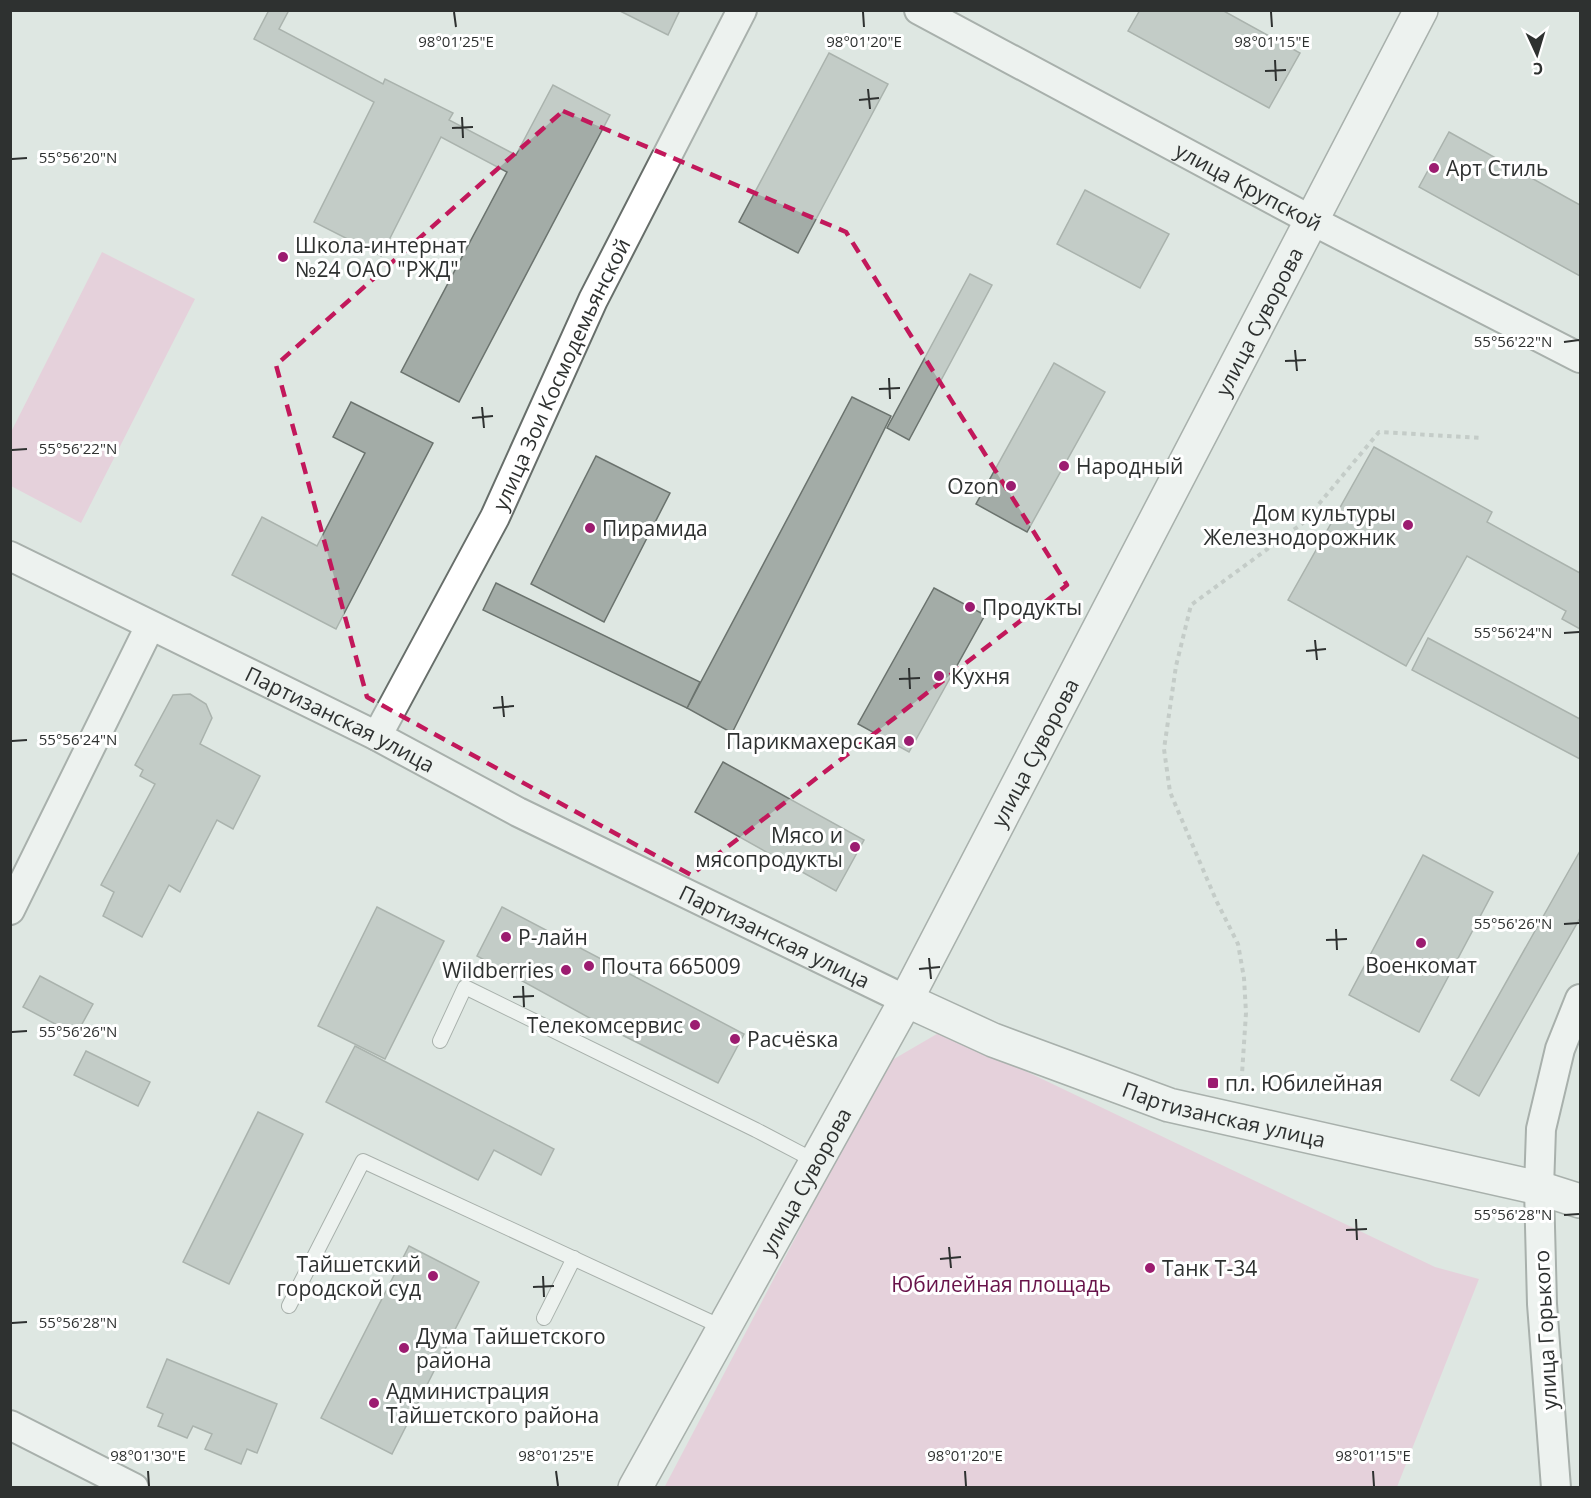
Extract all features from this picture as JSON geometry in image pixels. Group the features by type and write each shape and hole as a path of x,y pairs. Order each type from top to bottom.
{"main road":[{"name":"улица Суворова","path":"635,1488 906,1000 1420,10"},
{"name":"Партизанская улица","path":"906,1000 993,1040 1168,1105 1539,1188 1581,1201"}],"street":[{"name":"улица Зои Космодемьянской","path":"378,736 495,517 593,300 742,10"},
{"name":"улица Крупской","path":"920,10 1311,220 1581,358"},
{"name":"Партизанская улица","path":"10,556 378,736 518,812 906,1000"},
{"path":"10,910 150,626"},
{"name":"улица Горького","path":"1556,1488 1542,1304 1539,1188 1541,1130 1560,1048 1581,999"},
{"path":"10,1425 134,1488"}],"lane":[{"path":"440,1041 465,987 817,1162"},
{"path":"289,1306 363,1161 724,1328"},
{"path":"544,1318 574,1258"}],"path":[{"path":"1238,1120 1246,1013 1244,978 1238,944 1216,900 1170,792 1164,749 1176,666 1191,605 1303,522 1379,432 1483,438"}],"highlighted area":[{"path":"563,111 846,232 1067,585 691,875 367,697 276,365"}],"green space":[{"path":"102,252 195,299 81,523 11,486 11,432"},
{"name":"Юбилейная площадь","path":"942,1031 1435,1267 1479,1279 1397,1487 664,1488 887,1063"}],"building":[{"path":"269,10 289,10 279,29 383,84 385,79 453,113 449,120 516,155 553,85 610,115 459,402 401,372 507,172 441,137 381,256 314,222 374,102 254,39"},
{"path":"618,10 680,10 668,35"},
{"path":"1140,10 1222,10 1300,53 1269,108 1128,31"},
{"path":"829,53 888,84 798,253 739,222"},
{"path":"1449,132 1580,205 1580,276 1419,187"},
{"path":"1085,190 1169,234 1140,288 1057,244"},
{"path":"970,274 992,285 909,440 887,428"},
{"path":"1054,363 1105,392 1027,532 976,504"},
{"path":"852,397 891,416 732,733 687,708"},
{"path":"351,402 433,443 336,629 232,575 262,517 317,546 365,453 333,437"},
{"path":"1374,447 1492,512 1487,522 1580,573 1580,629 1562,619 1566,611 1467,556 1406,666 1288,600"},
{"path":"596,456 670,493 604,622 531,584"},
{"path":"496,583 700,682 687,708 483,610"},
{"path":"934,588 985,615 909,752 858,724"},
{"path":"1428,638 1580,719 1580,759 1412,670"},
{"path":"190,694 206,704 212,718 200,744 260,776 233,829 217,820 180,892 169,885 142,937 103,916 114,892 101,885 155,784 140,776 143,770 135,765 173,695"},
{"path":"723,762 864,840 836,891 695,812"},
{"path":"1580,851 1580,918 1479,1096 1451,1080"},
{"name":"Военкомат","path":"1423,855 1493,892 1419,1032 1349,995"},
{"path":"377,907 444,941 385,1059 318,1026"},
{"path":"502,907 744,1034 718,1083 606,1027 477,956"},
{"path":"40,976 93,1004 76,1035 23,1007"},
{"path":"355,1046 554,1149 541,1175 494,1150 478,1180 326,1102"},
{"path":"86,1051 150,1082 138,1106 74,1075"},
{"path":"258,1112 303,1134 229,1284 183,1262"},
{"path":"409,1246 479,1282 392,1454 321,1418"},
{"path":"167,1359 277,1404 257,1453 247,1449 241,1464 205,1449 212,1434 193,1426 187,1438 158,1426 163,1414 147,1407"}],"place":[{"name":"Арт Стиль","path":"1434,168"},
{"name":"Школа-интернат №24 ОАО \"РЖД\"","path":"283,257"},
{"name":"Народный","path":"1064,466"},
{"name":"Ozon","path":"1011,486"},
{"name":"Дом культуры Железнодорожник","path":"1408,525"},
{"name":"Пирамида","path":"590,528"},
{"name":"Продукты","path":"970,607"},
{"name":"Кухня","path":"939,676"},
{"name":"Парикмахерская","path":"909,741"},
{"name":"Мясо и мясопродукты","path":"855,847"},
{"name":"Р-лайн","path":"506,937"},
{"name":"Военкомат","path":"1421,943"},
{"name":"Почта 665009","path":"589,966"},
{"name":"Wildberries","path":"566,970"},
{"name":"Телекомсервис","path":"695,1025"},
{"name":"Расчёsка","path":"735,1039"},
{"name":"пл. Юбилейная","path":"1213,1083"},
{"name":"Танк Т-34","path":"1150,1268"},
{"name":"Тайшетский городской суд","path":"433,1276"},
{"name":"Дума Тайшетского района","path":"404,1348"},
{"name":"Администрация Тайшетского района","path":"374,1403"}]}
